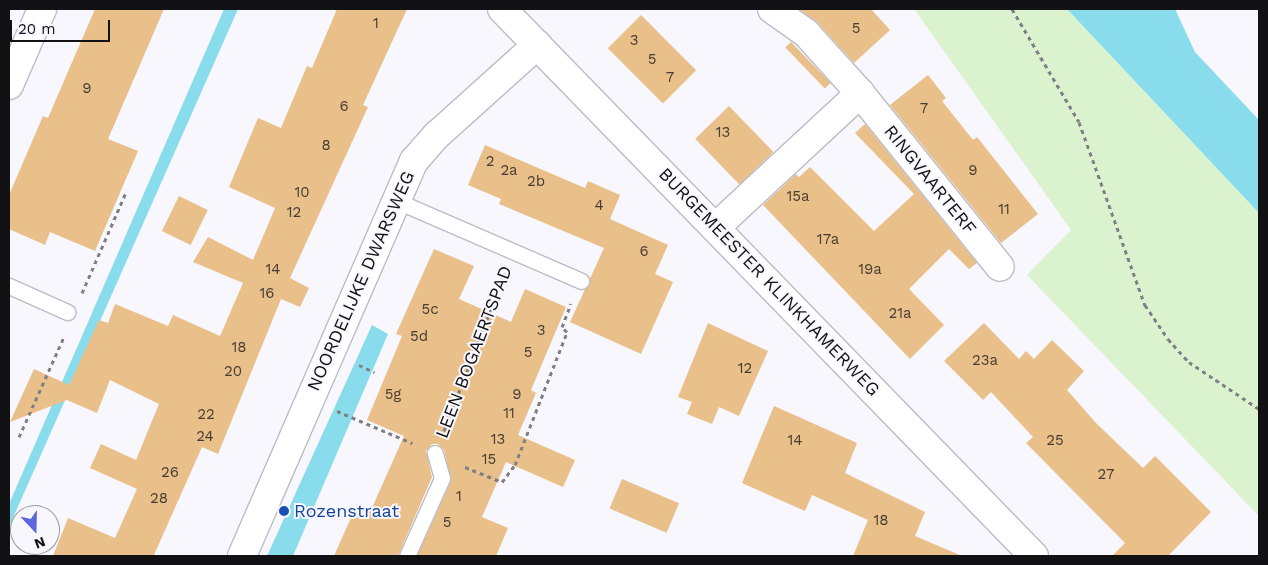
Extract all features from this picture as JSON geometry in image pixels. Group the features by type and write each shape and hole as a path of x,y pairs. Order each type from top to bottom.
{"street":[{"path":"9,85 42,9"},
{"name":"BURGEMEESTER KLINKHAMERWEG","path":"502,9 1034,556"},
{"name":"RINGVAARTERF","path":"772,9 806,33 860,93 1000,267"},
{"name":"NOORDELIJKE DWARSWEG","path":"242,556 395,200 421,149 537,45"},
{"path":"716,227 860,93"}],"lane":[{"name":"LEEN BOGAERTSPAD","path":"395,200 581,281"},
{"path":"9,286 67,312"},
{"path":"407,556 442,478 435,453"}],"path":[{"path":"1012,9 1079,122 1144,305 1168,340 1189,362 1259,409"},
{"name":"LEEN BOGAERTSPAD","path":"435,453 514,252"},
{"path":"331,408 502,482 515,464 567,332 562,327 581,281"},
{"path":"352,362 374,372"}],"green space":[{"path":"914,9 1067,9 1259,213 1259,516 1027,275 1071,230"}],"water":[{"path":"224,9 238,9 19,505 10,505 9,527 9,504"},
{"path":"1067,9 1175,9 1195,52 1259,120 1259,213"},
{"path":"372,325 388,334 293,556 267,556"}],"building":[{"path":"95,9 164,9 108,139 138,151 95,251 50,232 45,245 9,229 9,195 43,116 48,118"},
{"path":"337,9 407,9 363,105 368,107 290,278 309,288 300,307 281,299 218,454 202,447 154,555 157,556 53,556 60,555 60,538 68,518 115,538 137,489 90,468 101,444 136,460 159,404 110,380 97,413 67,400 10,422 34,369 69,385 99,320 108,323 115,304 168,326 173,315 220,336 243,283 193,262 208,237 253,260 275,208 229,187 258,118 281,128 307,66 312,68"},
{"path":"799,9 871,9 890,30 854,63 817,22"},
{"path":"641,15 696,70 663,103 608,48"},
{"path":"791,42 831,83 825,89 785,48"},
{"path":"928,75 946,98 942,101 973,140 977,137 1038,214 1001,243 890,105"},
{"path":"729,106 773,152 740,185 695,139"},
{"path":"865,124 977,263 969,269 949,249 909,289 944,325 910,359 763,205 796,174 799,177 810,167 874,231 914,194 855,133"},
{"path":"485,145 585,188 588,181 620,195 610,219 668,245 655,274 673,282 641,354 570,322 604,248 499,204 501,199 468,185"},
{"path":"179,196 208,210 191,245 162,231"},
{"path":"434,249 474,266 459,299 511,322 525,289 566,307 531,390 536,393 518,435 575,460 563,487 506,462 482,517 508,528 496,556 417,556 451,481 444,450 438,444 432,444 426,451 432,477 398,556 334,556 357,504 371,510 404,436 367,420 402,336 396,334"},
{"path":"708,323 768,351 739,416 719,407 712,424 687,414 692,402 678,397"},
{"path":"984,323 1019,359 1026,351 1034,359 1052,340 1084,371 1067,390 1096,423 1143,468 1155,456 1211,512 1168,556 1112,556 1125,543 1026,443 1033,437 991,392 983,400 944,361"},
{"path":"774,406 857,443 845,473 925,512 915,536 962,556 853,556 868,520 812,495 805,511 742,483"},
{"path":"622,479 679,503 667,533 609,508"}],"place":[{"name":"Rozenstraat","path":"284,511"}]}
